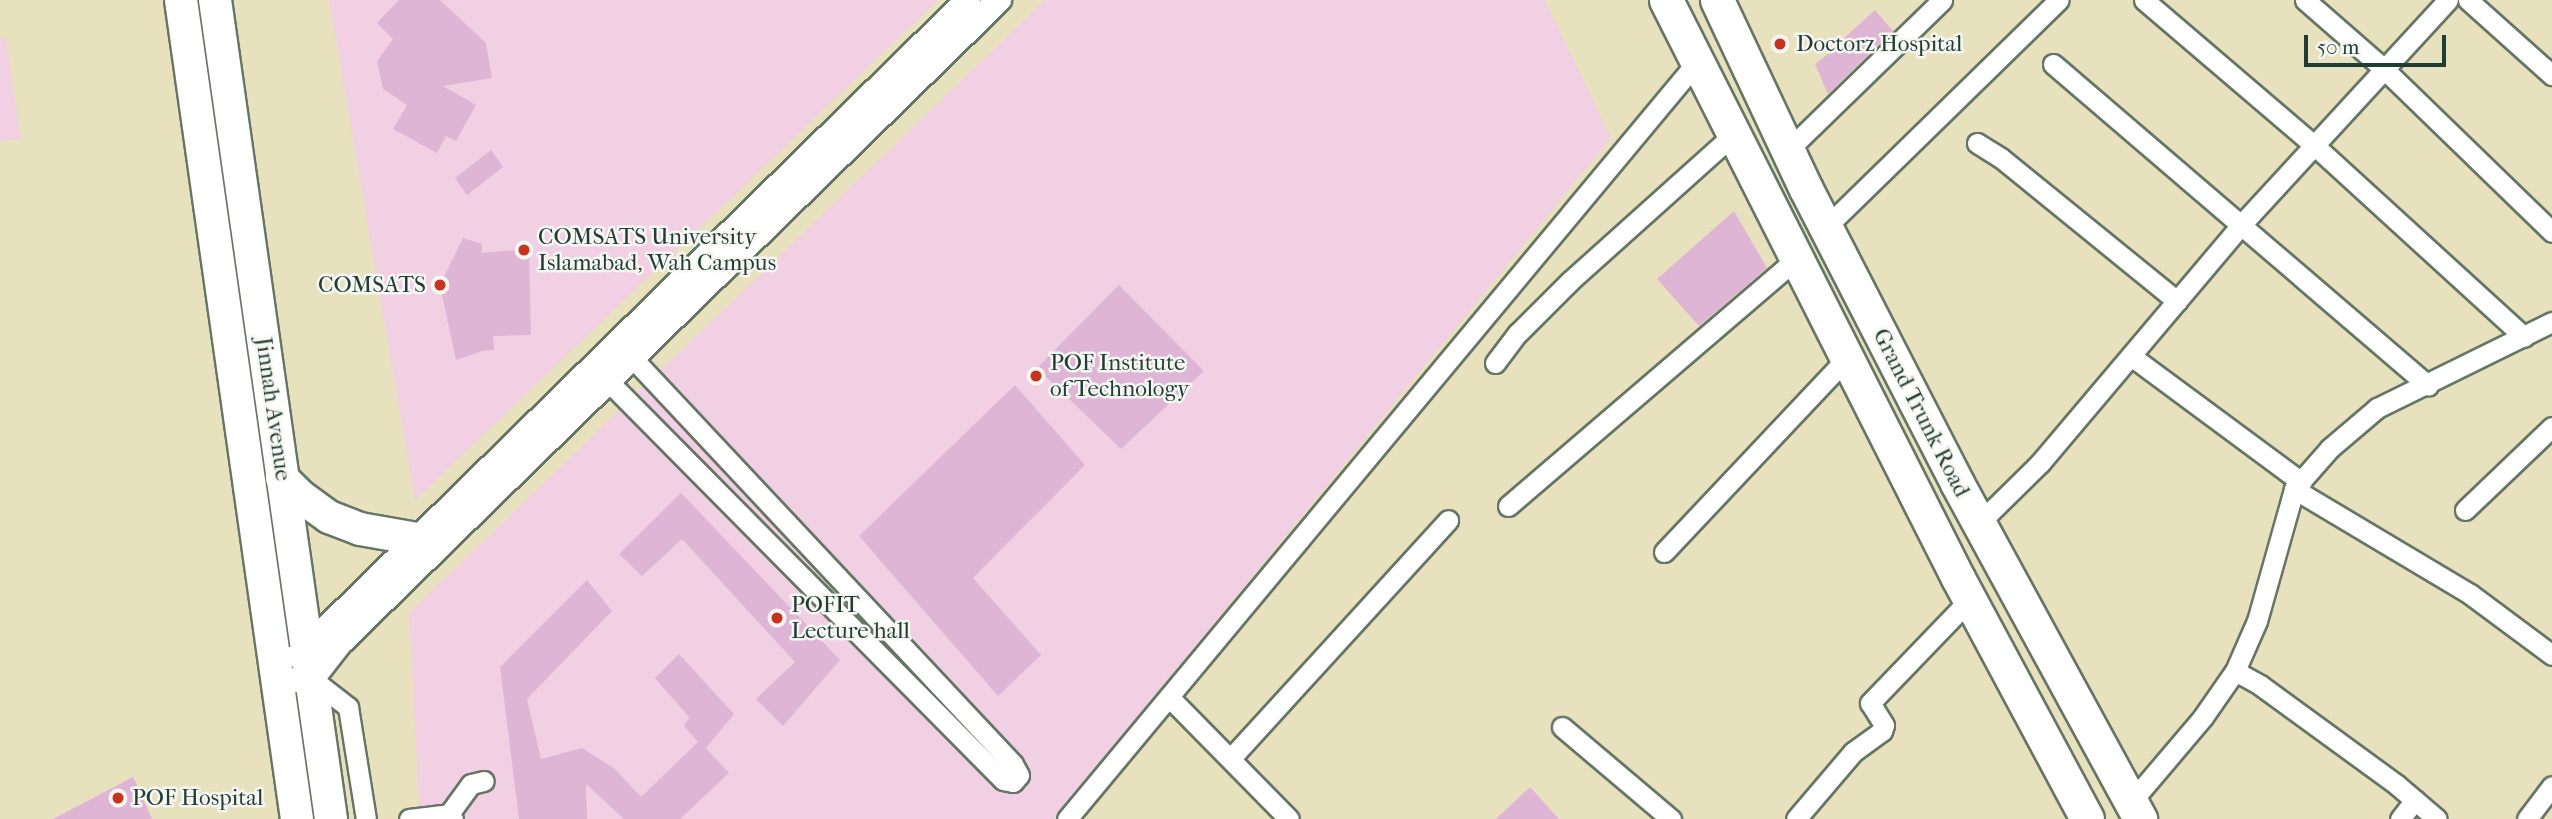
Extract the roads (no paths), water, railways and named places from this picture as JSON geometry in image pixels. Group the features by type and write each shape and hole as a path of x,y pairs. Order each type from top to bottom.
{"highway":[{"name":"Grand Trunk Road","path":"1666,0 1969,600 2087,819"},
{"name":"Grand Trunk Road","path":"1717,0 1826,227 1979,523 2067,690 2136,810"}],"main road":[{"name":"Jinnah Avenue","path":"181,0 297,819"},
{"name":"Jinnah Avenue","path":"215,0 331,819"},
{"path":"282,478 300,496 329,517 360,530 424,546"}],"street":[{"path":"626,350 968,0"},
{"path":"278,681 308,644 424,546 626,350 999,0"},
{"path":"1788,150 1942,0"},
{"path":"1826,227 2059,0"},
{"path":"2144,0 2315,146 2524,337"},
{"path":"2305,0 2384,69 2550,224"},
{"path":"1979,523 2040,463 2241,226 2448,0"},
{"path":"2468,0 2552,75"},
{"path":"1068,819 1696,62"},
{"path":"2053,64 2428,385"},
{"path":"1495,363 1518,334 1570,281 1733,135"},
{"path":"1977,143 2001,158 2177,301"},
{"path":"1508,506 1797,258"},
{"path":"2136,810 2235,671 2257,621 2297,485 2330,448 2377,408 2552,322"},
{"path":"601,374 1003,780 1013,782 1019,775 1013,764 626,350"},
{"path":"2131,356 2297,485 2470,594 2552,655"},
{"path":"1664,552 1847,358"},
{"path":"2465,510 2552,427"},
{"path":"1231,758 1448,520"},
{"path":"312,679 424,546"},
{"path":"1796,819 1853,752 1881,731 1884,725 1870,703 1969,600"},
{"path":"2235,671 2260,685 2437,819"},
{"path":"278,681 312,679 348,707 366,819"},
{"path":"1169,697 1289,819"},
{"path":"1562,727 1671,819"},
{"path":"410,819 451,816 471,784 484,781"},
{"path":"2526,819 2552,786"},
{"path":"2400,819 2415,800"}],"place":[{"name":"Doctorz Hospital","path":"1780,44"},
{"name":"COMSATS University Islamabad, Wah Campus","path":"524,250"},
{"name":"COMSATS","path":"440,285"},
{"name":"POF Institute of Technology","path":"1036,376"},
{"name":"POFIT Lecture hall","path":"777,618"},
{"name":"POF Hospital","path":"118,798"}]}
